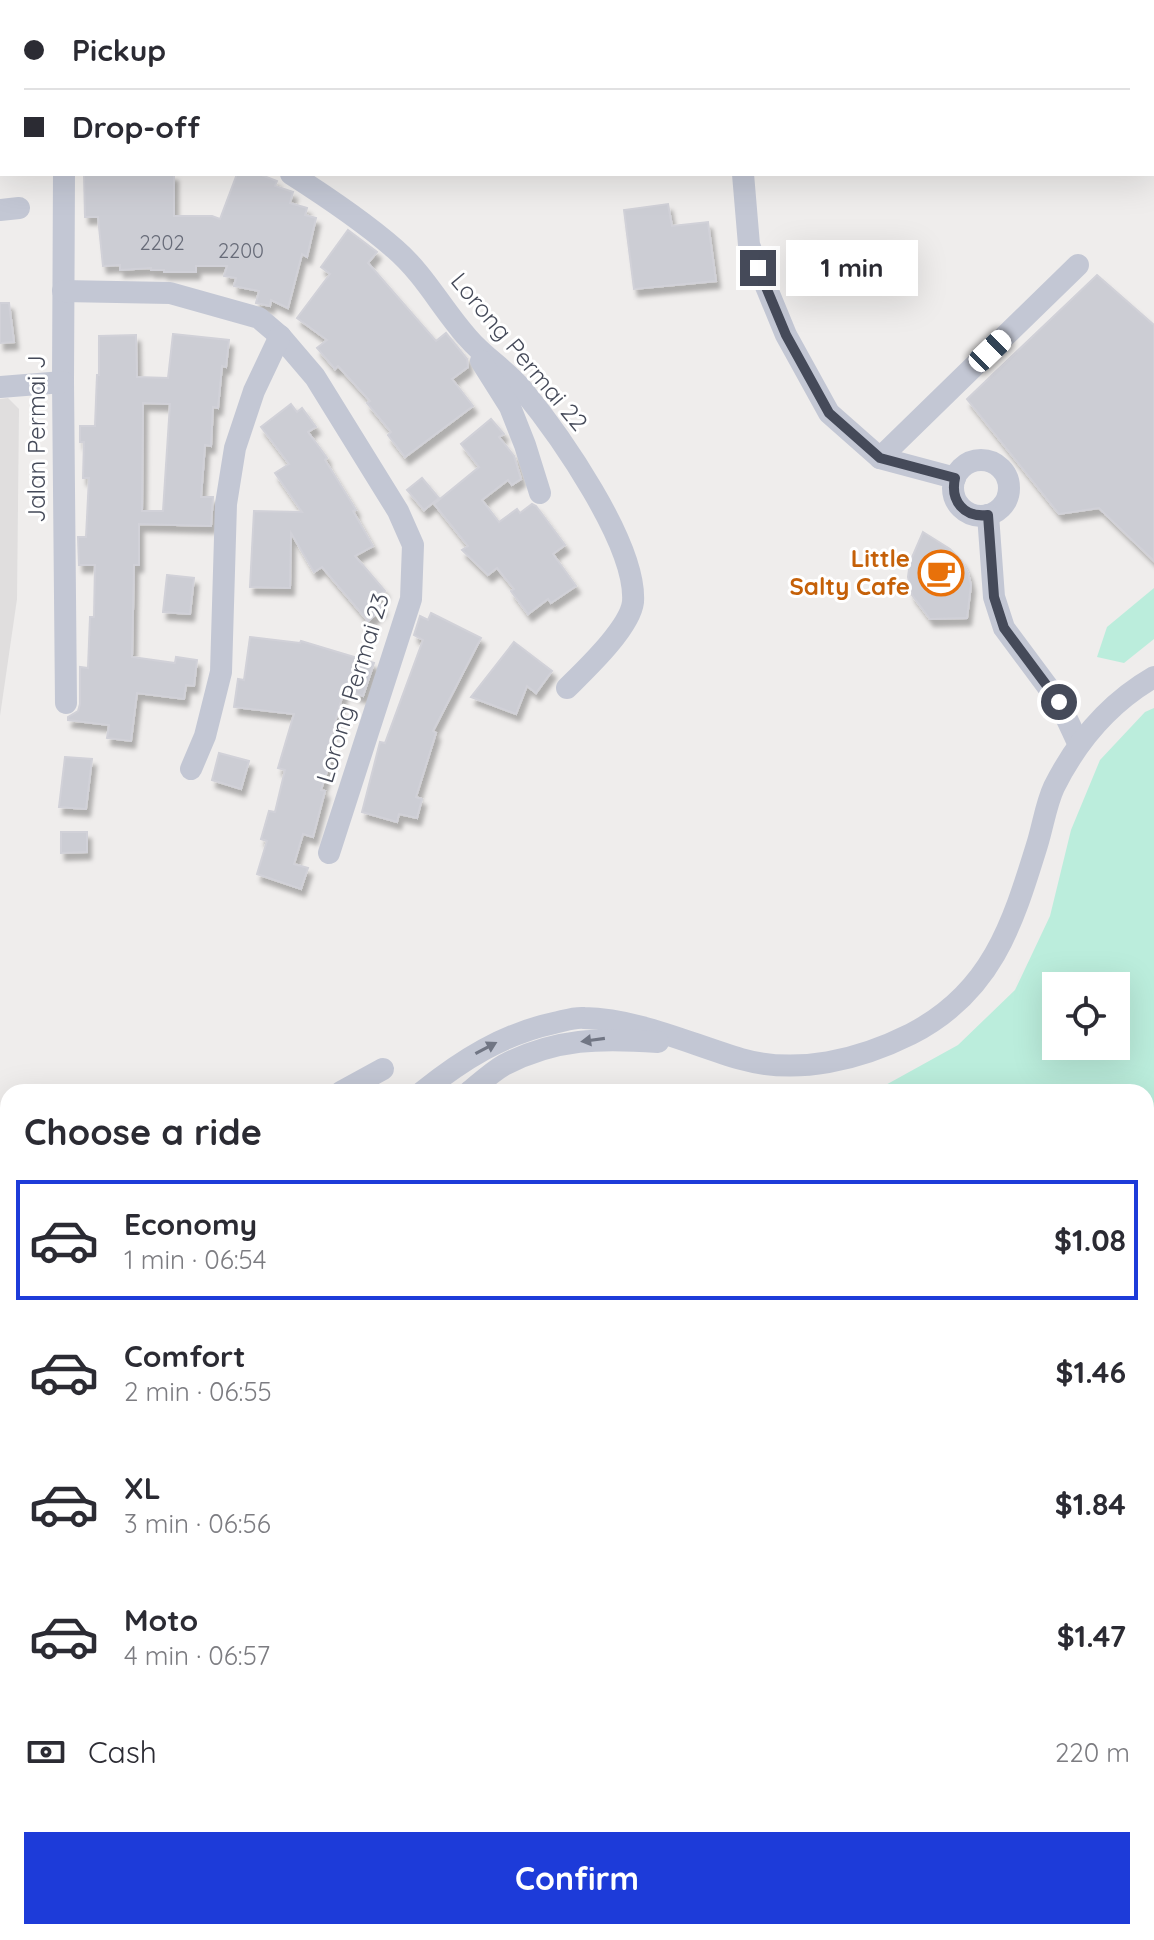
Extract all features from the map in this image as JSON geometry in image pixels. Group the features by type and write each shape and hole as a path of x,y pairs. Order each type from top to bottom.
{"street":[{"name":"Jalan Permai J","path":"64,176 66,703"},
{"name":"Lorong Permai 22","path":"294,176 346,209 397,250 426,279 469,339 520,386 583,471 608,519 631,581 633,604 599,656 567,688"},
{"path":"743,176 749,245 786,335 829,413 880,458 955,478"},
{"path":"880,458 1078,265"},
{"name":"Lorong Permai 23","path":"63,291 170,293 259,318 280,336 315,377 398,511 413,545 411,599 329,853"},
{"path":"191,769 205,736 221,672 226,504 235,448 254,391 280,336"},
{"path":"469,339 510,407 540,493"},
{"path":"0,387 63,382"},
{"path":"976,460 986,460 1002,469 1007,477 1008,496 1004,505 988,515 979,516 963,510 954,495 955,478 960,469 976,460"},
{"path":"988,515 994,597 1004,628 1059,702 1079,745"},
{"path":"432,1084 493,1043 536,1027 582,1017 624,1023 745,1060 783,1065 824,1064 878,1048 912,1033 947,1011 972,989 993,961 1020,896 1053,790 1079,745 1103,714 1133,689 1154,677"},
{"path":"479,1084 502,1066 549,1047 604,1038 699,1045"},
{"path":"356,1084 383,1069"}],"shaded area":[{"path":"8,398 19,409 17,599 0,716 0,399"}],"green space":[{"path":"1154,588 1154,639 1124,663 1097,657 1107,627"},
{"path":"1154,708 1154,1084 887,1084 958,1045 1015,990 1050,916 1071,830 1100,760 1145,712"}],"building":[{"path":"84,176 174,176 174,216 212,216 220,219 236,176 264,176 277,181 275,186 293,192 290,203 307,208 305,215 316,218 307,257 302,254 288,308 271,300 270,306 256,303 259,291 234,286 236,278 224,276 227,266 196,266 196,272 164,272 151,268 120,270 120,265 103,266 98,217 85,217"},
{"path":"668,204 672,226 708,222 716,281 634,289 624,210"},
{"path":"348,230 377,252 368,263 436,341 446,333 467,359 468,367 452,379 473,406 405,457 388,435 391,432 367,403 370,401 317,348 327,340 297,318 330,274 321,267"},
{"path":"1097,275 1154,325 1154,561 1099,508 1059,514 967,399"},
{"path":"0,303 9,303 14,342 0,343"},
{"path":"173,334 229,340 226,367 222,366 218,408 213,407 211,446 205,445 201,497 213,497 211,526 139,524 139,565 134,565 132,657 175,663 176,657 197,660 194,686 186,685 184,699 137,693 131,741 107,738 109,725 68,720 78,711 80,704 80,667 88,668 90,617 94,617 95,565 79,565 78,537 86,537 89,478 83,478 84,442 80,442 80,426 95,426 99,336 136,335 137,377 168,378","holes":["143,403 170,404 163,511 142,511"]},
{"path":"291,404 297,412 302,408 316,427 308,432 327,458 325,460 356,510 353,511 373,546 355,556 385,591 375,600 383,608 368,621 322,567 314,572 291,533 290,588 250,587 254,511 302,512 275,473 289,464 261,427"},
{"path":"491,419 504,434 499,437 514,456 521,479 512,485 508,480 482,500 499,522 517,509 520,513 532,504 536,506 565,545 553,554 576,586 551,603 548,599 528,614 497,568 488,575 462,550 468,546 434,504 479,467 461,444"},
{"path":"422,478 439,498 424,510 407,490"},
{"path":"923,532 950,549 968,573 971,585 967,618 930,619 912,595 908,577 910,562"},
{"path":"167,575 194,578 190,614 163,612"},
{"path":"431,613 481,638 433,731 436,733 416,797 422,799 417,818 399,814 397,822 362,812 380,742 385,743 423,640 414,635 420,616 428,620"},
{"path":"250,637 301,641 374,663 363,696 344,690 327,751 333,753 321,790 325,791 313,837 303,834 294,864 308,868 301,889 257,874 267,841 261,839 269,811 275,812 285,770 278,768 294,714 234,707 238,679 244,680"},
{"path":"514,642 552,671 536,693 527,686 516,714 471,697"},
{"path":"219,753 249,761 241,789 212,780"},
{"path":"65,757 92,759 86,809 59,807"},
{"path":"61,832 87,832 87,852 61,853"}],"place":[{"name":"Little Salty Cafe","path":"941,573"}],"route":[{"path":"758,268 786,335 829,413 880,458 955,478 954,495 963,510 979,516 988,515 994,597 1004,628 1059,702"}]}
